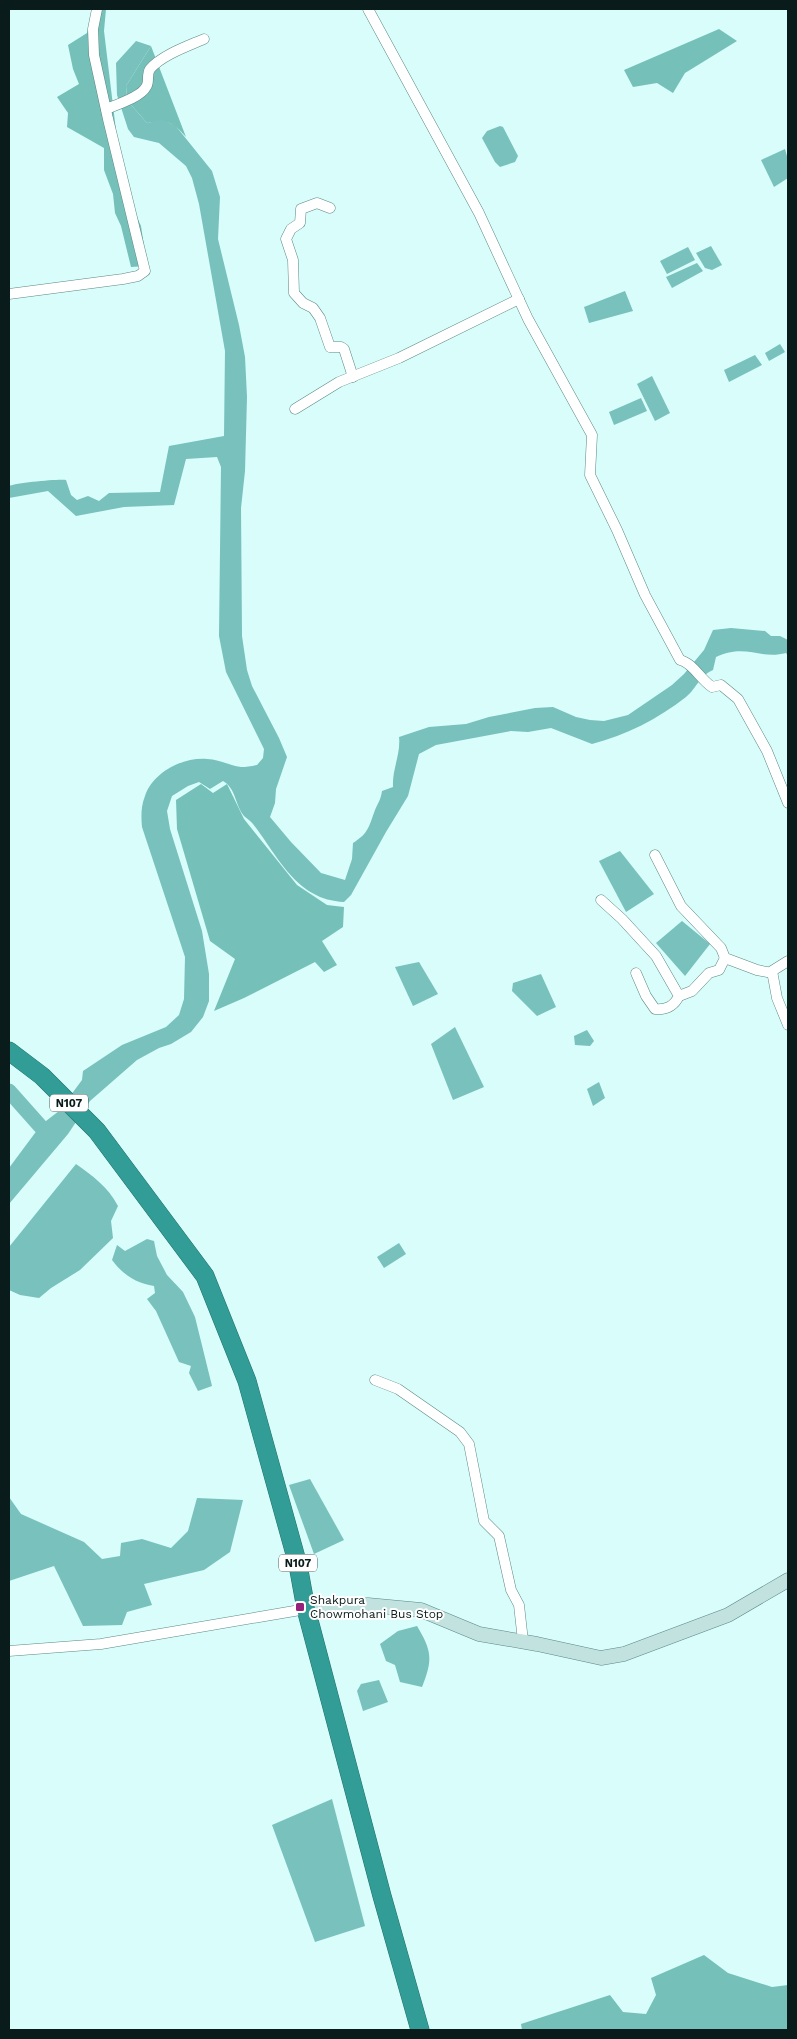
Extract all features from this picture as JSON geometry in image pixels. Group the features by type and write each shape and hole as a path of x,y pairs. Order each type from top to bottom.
{"highway":[{"name":"N107","path":"9,1052 42,1076 97,1131 205,1276 247,1380 298,1565 306,1609 382,1896 420,2030"}],"main road":[{"path":"306,1609 368,1605 420,1610 479,1634 523,1641 601,1658 624,1654 728,1614 788,1580"}],"street":[{"path":"9,294 123,279 138,276 144,271 94,54 93,29 97,9"},
{"path":"368,9 479,213 528,319 592,435 590,475 646,595 680,660 688,662 703,681 712,687 721,685 738,699 767,751 788,802"},
{"path":"106,109 146,89 150,69 170,55 204,39"},
{"path":"330,208 317,203 300,209 300,223 291,229 286,239 293,260 294,293 302,302 313,308 320,318 330,347 341,347 344,350 353,376"},
{"path":"295,409 339,382 399,358 519,299"},
{"path":"655,855 681,906 721,948 725,958 757,970 772,973"},
{"path":"601,900 622,918 656,956 679,996"},
{"path":"636,973 646,996 655,1008 663,1010 675,1003 679,996 692,991 709,973 719,970 725,958"},
{"path":"788,961 772,970 777,998 788,1025"},
{"path":"375,1380 398,1389 460,1432 469,1444 484,1521 499,1536 511,1590 519,1604 523,1641"},
{"path":"9,1651 101,1644 306,1609"}],"shaded area":[{"path":"93,9 106,9 104,31 118,147 132,206 141,226 147,266 131,267 121,226 115,213 113,194 104,170 104,148 67,127 68,113 57,97 79,84 73,69 68,45 87,33"},
{"path":"719,29 737,41 685,73 673,93 657,83 633,87 624,70"},
{"path":"136,41 151,46 126,86 127,96 132,106 147,123 162,120 175,125 212,171 220,197 218,239 245,357 247,397 245,471 241,508 242,636 247,670 252,686 287,757 276,789 275,803 270,817 321,873 345,880 352,859 353,843 368,829 382,791 393,787 399,737 429,727 466,724 489,717 535,708 553,707 576,717 590,720 604,721 628,715 672,685 684,674 704,650 713,630 731,628 765,631 771,636 780,636 788,640 788,656 786,653 768,655 736,651 716,657 713,670 704,675 690,694 675,705 629,731 592,744 551,728 528,732 511,731 436,745 419,754 408,796 351,895 344,902 327,899 313,893 290,874 252,823 241,812 233,792 223,781 210,789 199,782 188,786 172,796 167,811 170,829 202,931 209,974 209,1001 203,1017 191,1032 137,1060 90,1101 68,1134 9,1204 9,1168 35,1133 59,1111 82,1080 83,1071 122,1045 166,1027 179,1015 184,999 185,957 142,827 142,807 149,787 162,773 188,761 207,759 241,767 257,765 263,758 264,749 226,672 219,636 221,467 217,457 186,459 174,505 124,507 76,516 48,491 9,498 9,486 54,480 66,480 71,495 77,500 88,496 99,501 109,493 160,492 169,446 224,436 225,351 199,204 192,178 186,166 159,143 134,137 128,129 117,95 116,63"},
{"path":"151,46 186,137 170,123 160,121 147,123 132,106 127,96 126,86"},
{"path":"500,126 503,127 518,156 515,162 500,167 495,162 482,138 487,131"},
{"path":"785,149 788,160 788,178 774,187 761,160"},
{"path":"711,246 722,265 712,270 705,268 696,253"},
{"path":"688,247 695,260 667,274 660,261"},
{"path":"697,263 703,271 672,288 666,277"},
{"path":"625,291 633,311 589,323 584,307"},
{"path":"780,344 785,352 769,361 765,353"},
{"path":"755,355 762,365 729,382 724,370"},
{"path":"652,376 670,413 655,421 637,384"},
{"path":"641,398 647,411 614,425 609,412"},
{"path":"201,784 213,793 227,784 244,819 297,885 327,905 344,907 343,927 322,941 337,965 324,972 315,962 214,1011 235,959 210,941 177,829 176,800"},
{"path":"620,851 654,894 626,912 599,861"},
{"path":"682,921 710,944 685,976 656,943"},
{"path":"419,962 438,994 413,1006 395,967"},
{"path":"541,974 556,1007 537,1016 512,991 513,983"},
{"path":"455,1027 484,1087 453,1100 431,1044"},
{"path":"587,1030 594,1041 590,1046 575,1045 574,1036"},
{"path":"599,1082 605,1098 593,1106 587,1089"},
{"path":"76,1164 105,1188 118,1206 111,1221 113,1238 80,1270 39,1298 20,1295 9,1290 9,1247"},
{"path":"147,1239 154,1241 157,1256 167,1275 183,1292 195,1317 212,1386 198,1391 189,1373 191,1366 179,1362 156,1311 147,1299 155,1293 154,1286 130,1278 112,1260 117,1245 125,1251"},
{"path":"399,1243 406,1254 384,1268 377,1257"},
{"path":"310,1479 344,1540 314,1554 289,1485"},
{"path":"9,1497 21,1514 84,1542 102,1559 120,1556 121,1543 142,1539 171,1548 188,1531 197,1498 243,1500 230,1552 204,1570 144,1584 152,1605 127,1612 122,1625 83,1626 54,1566 9,1581"},
{"path":"417,1626 426,1642 429,1656 428,1670 422,1687 400,1682 395,1665 386,1661 380,1644 398,1631"},
{"path":"379,1680 388,1702 363,1711 357,1691 361,1684"},
{"path":"332,1799 365,1926 315,1942 272,1825"},
{"path":"704,1955 728,1973 772,1987 788,1985 788,2030 522,2030 521,2024 610,1995 623,2012 646,2014 656,1995 651,1978"}],"waterway":[{"path":"9,1091 41,1127 47,1130"}],"place":[{"name":"Shakpura Chowmohani Bus Stop","path":"300,1607"}]}
